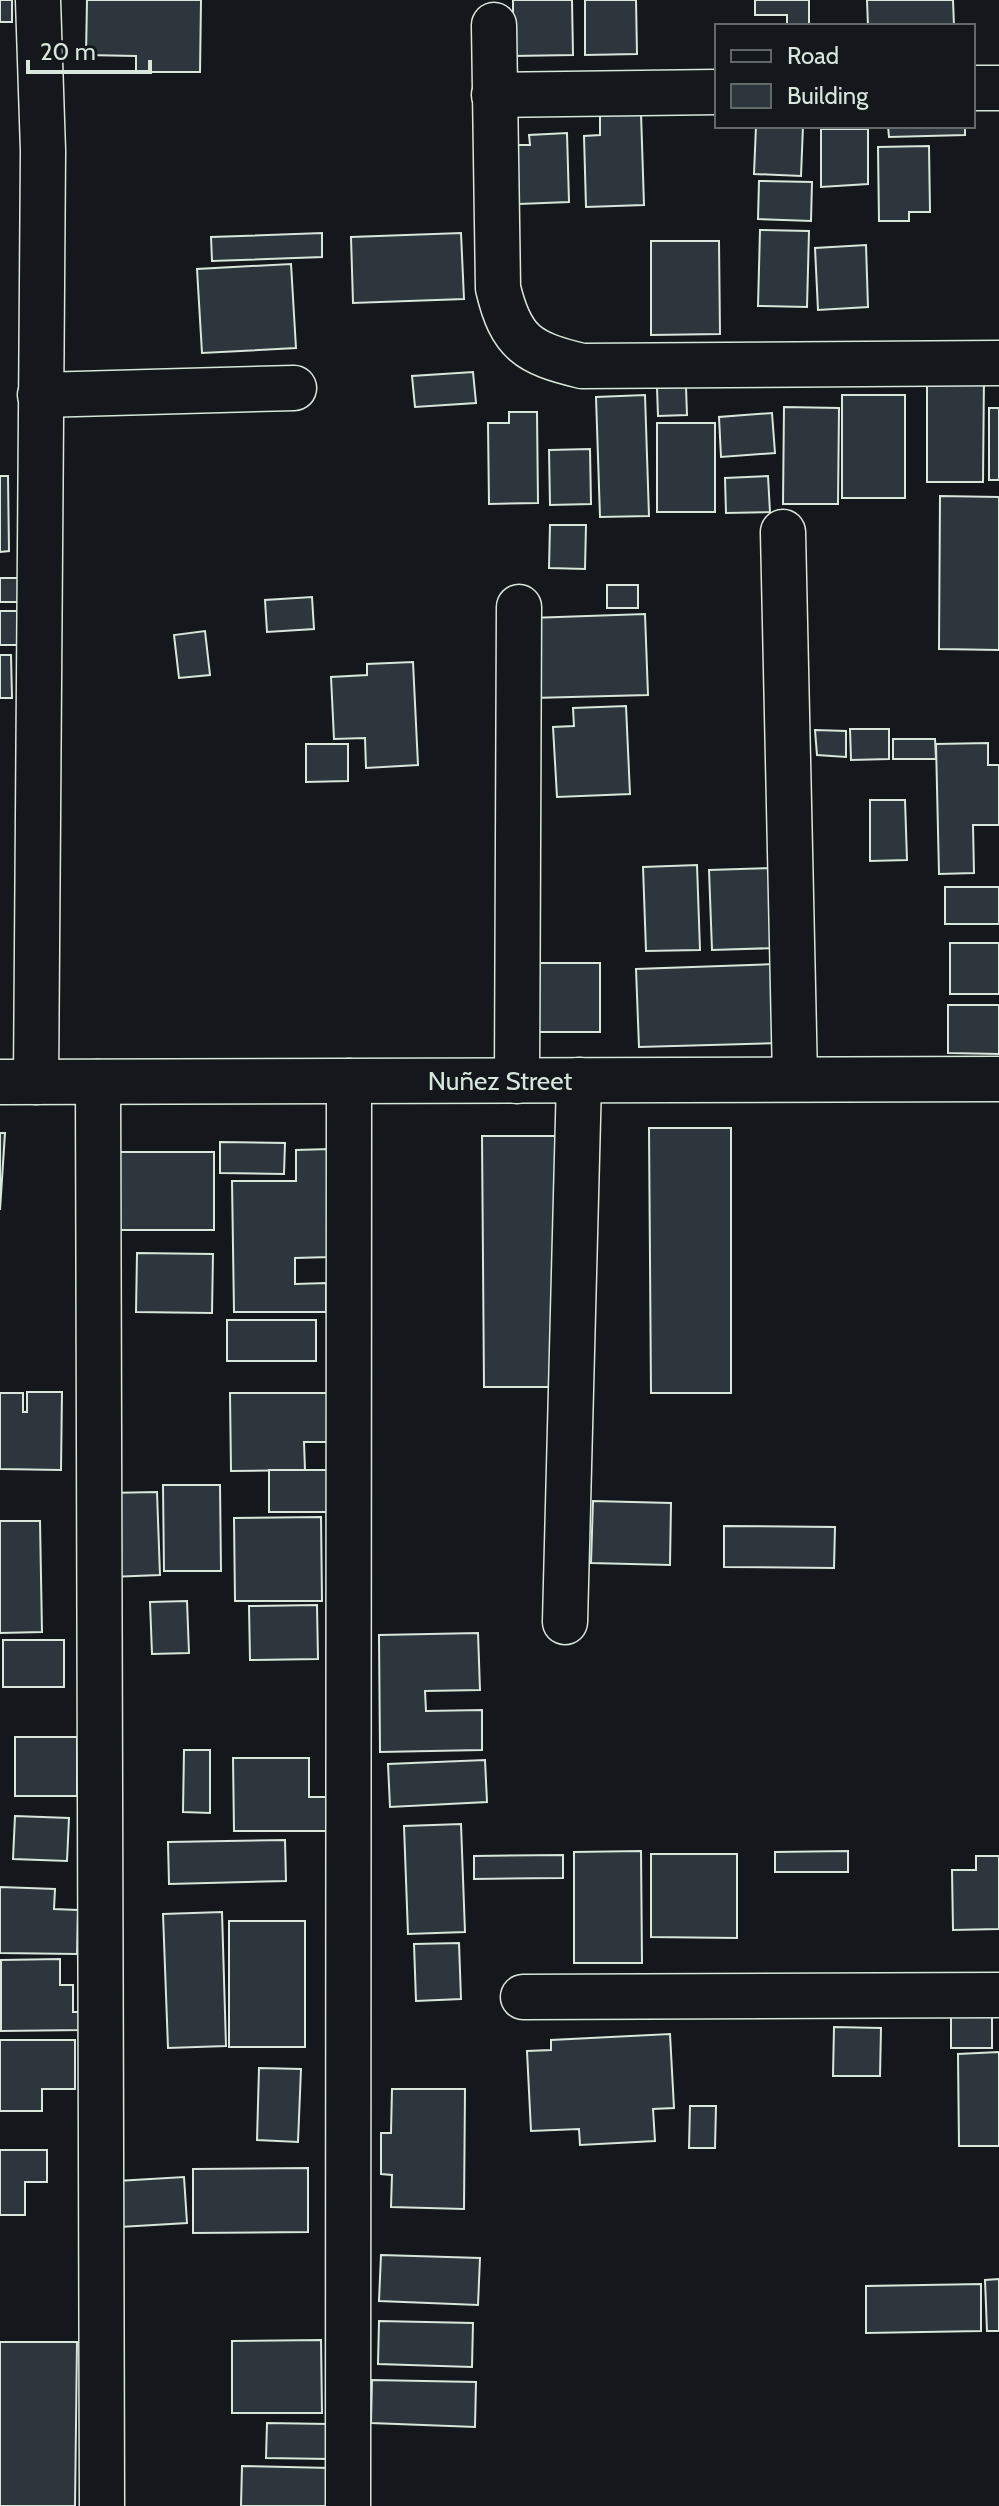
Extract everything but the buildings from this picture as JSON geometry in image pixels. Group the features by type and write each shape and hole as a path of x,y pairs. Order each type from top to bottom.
{"street":[{"path":"18,1082 40,395 43,151 38,0"},
{"path":"494,25 498,288 506,322 522,343 551,358 582,366 999,363"},
{"path":"975,88 999,88"},
{"path":"494,95 715,92"},
{"path":"40,395 294,388"},
{"path":"783,532 795,1079"},
{"path":"517,1081 519,607"},
{"name":"Nuñez Street","path":"18,1082 999,1079"},
{"path":"565,1622 579,1080"},
{"path":"348,2506 349,1081"},
{"path":"98,1082 102,2506"},
{"path":"523,1997 999,1995"}]}
